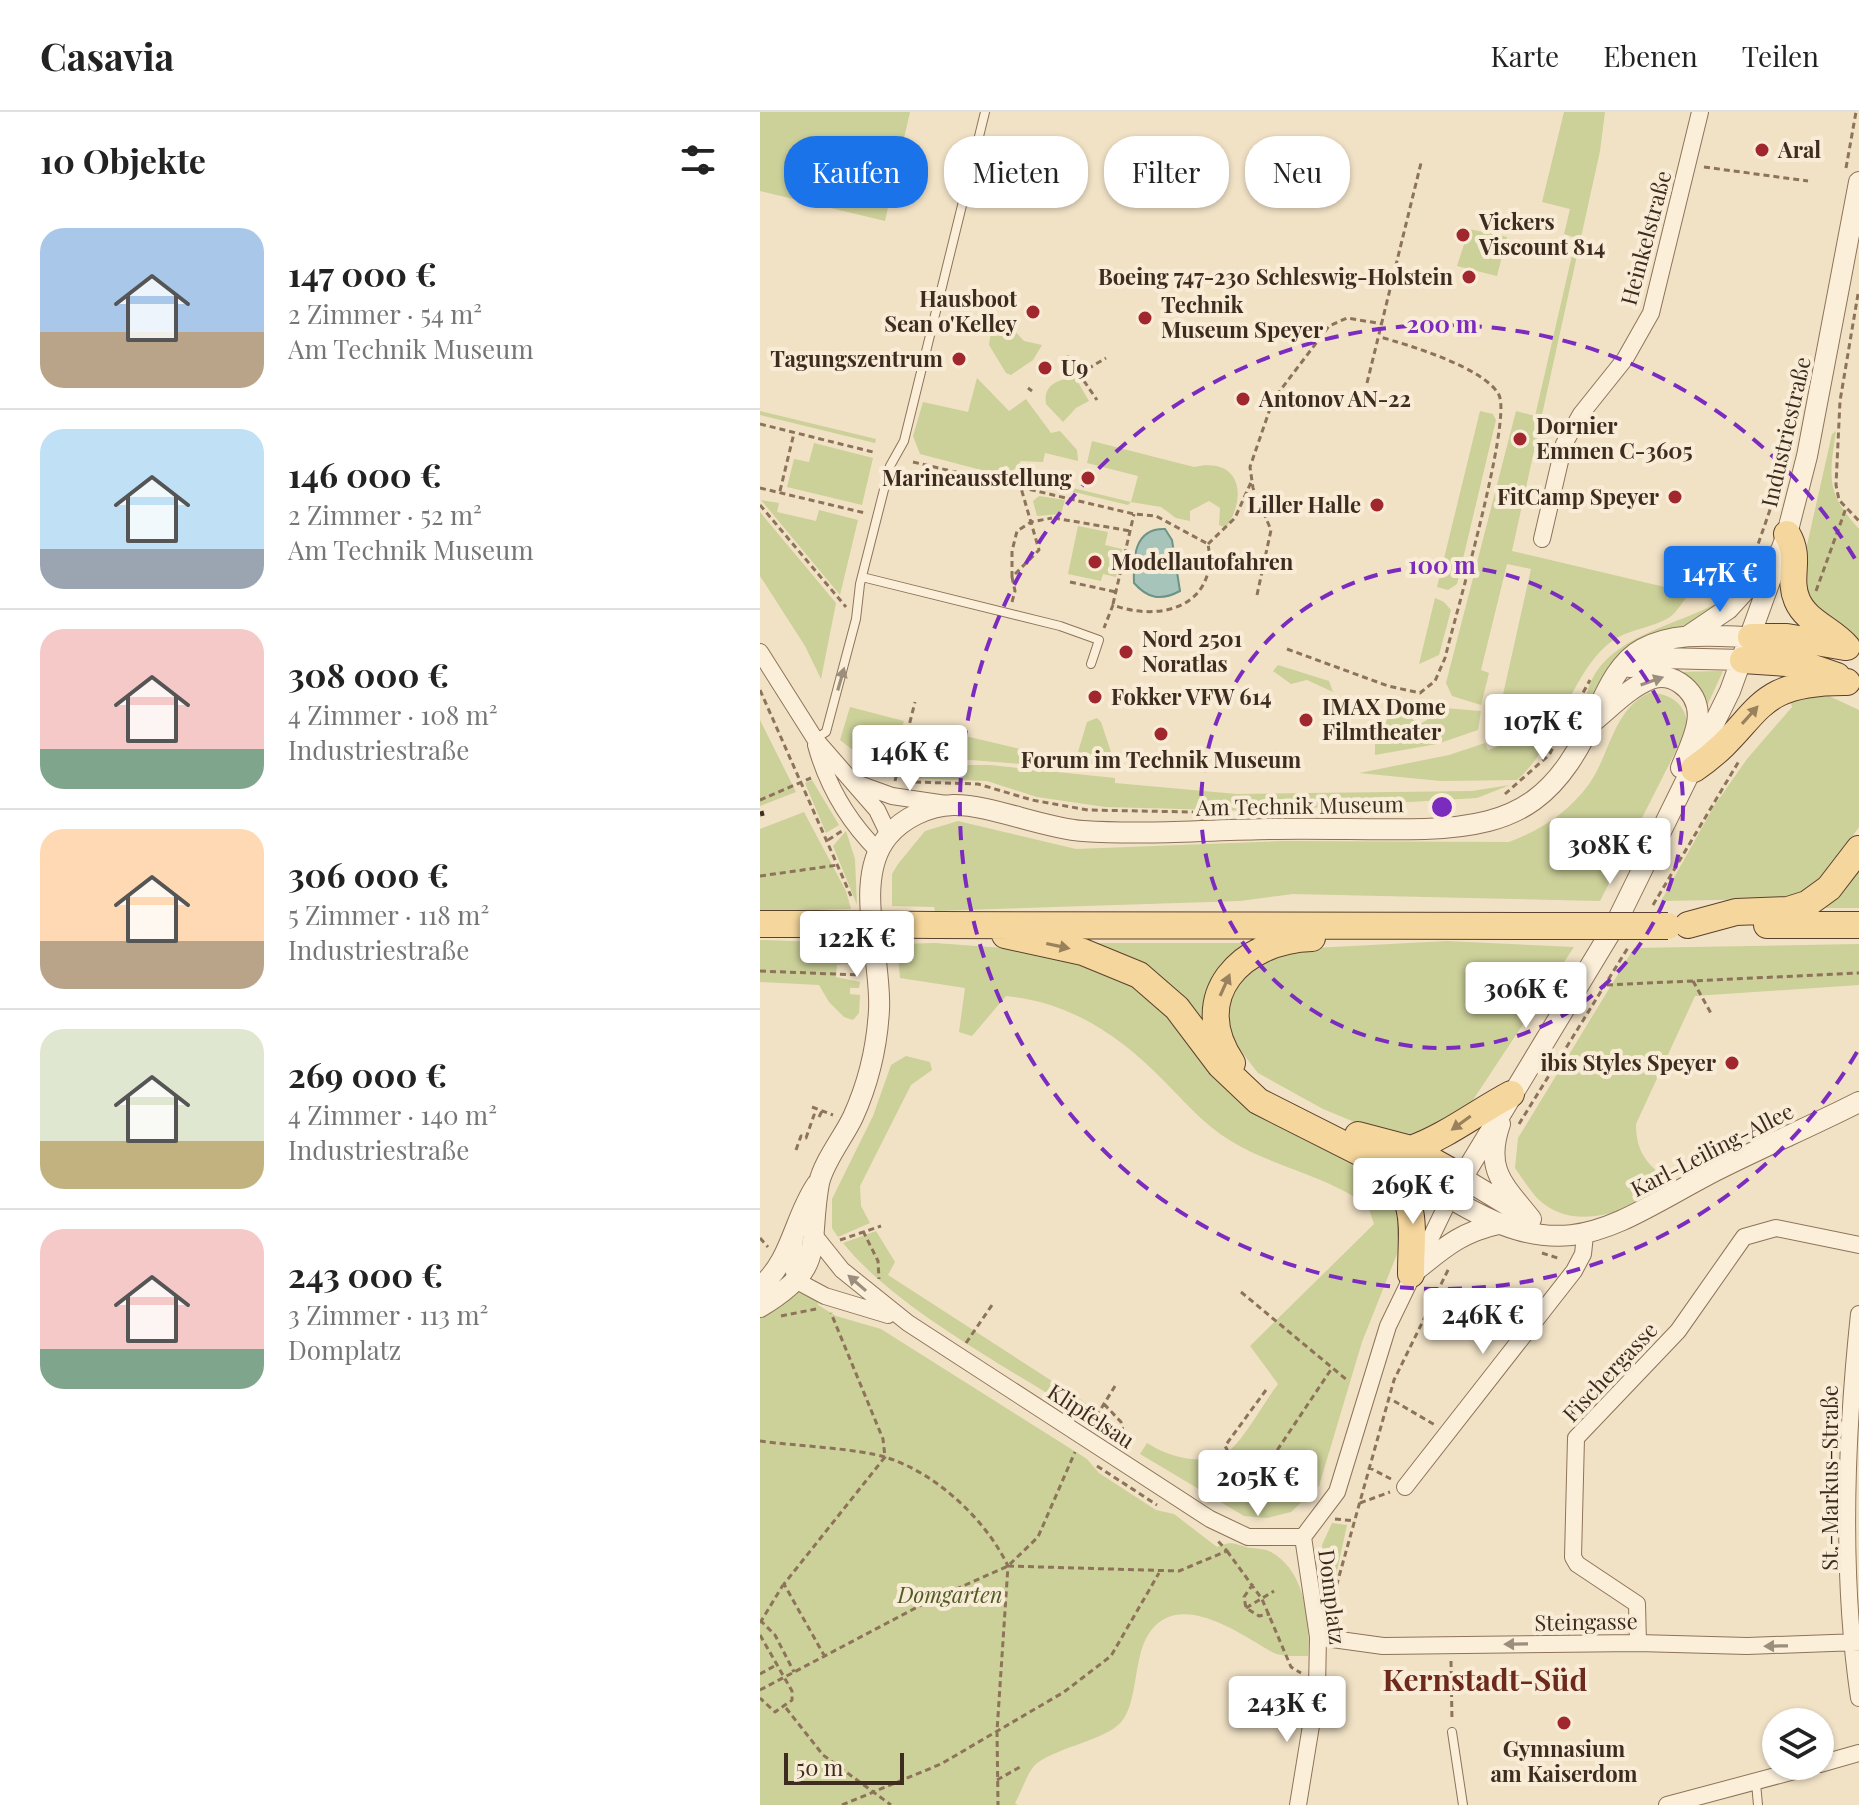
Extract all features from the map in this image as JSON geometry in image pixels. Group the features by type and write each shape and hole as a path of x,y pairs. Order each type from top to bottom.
{"main road":[{"path":"1784,542 1796,548 1793,585 1798,603 1853,651"},
{"path":"1747,648 1787,637 1853,651"},
{"path":"1747,648 1802,664 1853,686"},
{"path":"1694,769 1721,749 1756,707 1772,695 1806,683 1853,686"},
{"path":"1678,926 1736,912 1788,910 1807,904 1829,888 1859,849"},
{"path":"760,924 1859,925"},
{"path":"944,925 1083,952 1139,975 1177,1008 1220,1065 1258,1101 1361,1150 1456,1187"},
{"path":"1356,925 1328,938 1275,943 1238,963 1223,985 1216,1013 1222,1044 1241,1077 1265,1093 1350,1132 1411,1149 1456,1187"},
{"path":"1411,1149 1445,1135 1470,1116 1511,1094"},
{"path":"1361,1150 1385,1169 1409,1200 1413,1224 1411,1274"}],"street":[{"name":"Heinkelstraße","path":"1542,539 1564,444 1581,414 1625,359 1651,313 1700,112"},
{"name":"Industriestraße","path":"1303,1537 1337,1492 1373,1369 1411,1274 1456,1187 1615,925 1694,769 1747,648 1784,542 1818,412 1856,211 1852,176"},
{"path":"1687,636 1728,609 1784,542"},
{"name":"Am Technik Museum","path":"848,780 892,796 1092,832 1458,827 1514,814 1532,803 1570,764 1619,672 1642,649 1687,636 1747,648"},
{"path":"1619,672 1640,662 1747,648"},
{"path":"760,652 815,739 877,810 883,843 870,898 880,989 877,1036 861,1097 779,1268 760,1287"},
{"path":"1589,726 1636,687 1655,678 1666,676 1685,686 1695,700 1699,719 1681,769 1677,802"},
{"path":"815,739 823,772 854,822 883,843"},
{"name":"Am Technik Museum","path":"883,843 916,814 955,805"},
{"path":"1511,1094 1494,1143 1494,1161 1499,1179 1531,1219"},
{"name":"Karl-Leiling-Allee","path":"1456,1187 1498,1224 1527,1234 1578,1241 1624,1223 1718,1170 1859,1102"},
{"path":"1405,1487 1574,1271 1578,1241 1456,1187"},
{"path":"1411,1274 1453,1239 1469,1231 1498,1224"},
{"name":"Fischergasse","path":"1638,1643 1637,1604 1577,1564 1573,1557 1576,1438 1678,1331 1744,1237 1776,1228 1859,1245"},
{"path":"760,1307 797,1281 810,1261 795,1233"},
{"name":"Klipfelsau","path":"795,1233 908,1323 1210,1519 1248,1537 1303,1537"},
{"name":"Klipfelsau","path":"797,1281 825,1296 908,1323"},
{"name":"St.-Markus-Straße","path":"1859,1314 1848,1423 1859,1698"},
{"name":"Domplatz","path":"1298,1805 1325,1638 1303,1537"},
{"name":"Steingasse","path":"1325,1638 1383,1646 1856,1643"},
{"path":"1834,1760 1859,1753"},
{"path":"1667,1805 1766,1780"}],"lane":[{"path":"815,739 826,732 856,619 862,577 877,516 890,466 904,441 985,112"},
{"path":"862,577 1099,640 1091,664"},
{"path":"1452,1732 1463,1805"},
{"path":"1756,1783 1758,1805"}],"path":[{"path":"1852,176 1856,112"},
{"path":"1367,383 1421,163"},
{"path":"1688,165 1808,181"},
{"path":"1859,286 1840,401 1836,485 1839,500 1859,521"},
{"path":"1257,595 1271,530 1250,467 1273,400 1322,332 1347,318 1383,324"},
{"path":"1287,649 1388,686 1420,693 1435,681 1445,658 1489,480 1503,411 1501,399 1488,383 1465,370 1380,337"},
{"path":"1067,356 1097,400"},
{"path":"1079,374 1106,358"},
{"path":"760,424 873,452"},
{"path":"780,492 794,433"},
{"path":"913,462 1134,514 1156,516 1208,544"},
{"path":"1753,557 1783,471"},
{"path":"1113,605 1131,612 1189,603 1203,591 1210,574 1208,544 1235,518 1252,480"},
{"path":"760,488 877,516"},
{"path":"1012,577 1039,550 1021,488"},
{"path":"760,505 856,619"},
{"path":"1798,603 1815,594 1846,508"},
{"path":"1099,640 1113,605 1134,514"},
{"path":"1009,614 1015,591 1012,551 1017,531 1031,522 1053,518 1131,531"},
{"path":"1070,582 1116,592"},
{"path":"1500,798 1549,755 1591,678"},
{"path":"760,690 851,896"},
{"path":"895,783 915,702"},
{"path":"852,757 874,773"},
{"path":"760,800 823,772"},
{"path":"884,778 895,783 978,784 1032,800 1088,810 1207,812"},
{"path":"760,876 838,865"},
{"path":"760,971 863,976 864,986"},
{"path":"1605,985 1859,973"},
{"path":"1693,981 1712,1015"},
{"path":"812,1107 837,1116"},
{"path":"796,1150 801,1136 806,1138 814,1115 819,1117 822,1111"},
{"path":"845,1238 881,1226"},
{"path":"863,1231 878,1261 878,1283"},
{"path":"760,1254 768,1246 795,1233"},
{"path":"760,1238 768,1246"},
{"path":"1536,1252 1561,1259 1578,1241"},
{"path":"1325,1638 1368,1467 1394,1380 1438,1285 1452,1265"},
{"path":"1241,1292 1347,1380"},
{"path":"974,1331 992,1305"},
{"path":"794,1672 775,1635 760,1621 784,1584 885,1457 883,1439 830,1312 795,1311"},
{"path":"1266,1390 1225,1446 1250,1491 1332,1368"},
{"path":"760,1690 927,1602 1008,1566 1038,1537 1083,1437 1115,1386"},
{"path":"1394,1401 1448,1434"},
{"path":"1104,1404 1115,1413 1126,1436 1119,1460"},
{"path":"760,1441 885,1457 913,1468 962,1507 990,1535 1008,1566 997,1731 998,1805"},
{"path":"1368,1467 1405,1487"},
{"path":"1360,1504 1405,1487"},
{"path":"1210,1519 1227,1551 1262,1599 1291,1667 1310,1676 1317,1689"},
{"path":"1008,1566 1159,1573 1179,1571 1227,1551"},
{"path":"842,1805 941,1764 1064,1692 1111,1656 1159,1573"},
{"path":"784,1584 825,1657"},
{"path":"1253,1584 1244,1597 1246,1608 1259,1616 1270,1614"},
{"path":"1246,1608 1274,1591"},
{"path":"760,1635 792,1691 792,1700 786,1708 775,1712 760,1698"},
{"path":"1451,1658 1452,1732"},
{"path":"760,1674 778,1664"},
{"path":"786,1708 823,1755 891,1805"},
{"path":"997,1780 1020,1767"}],"green space":[{"path":"760,112 910,112 904,136 784,136 784,197 760,191"},
{"path":"1564,112 1605,112 1600,151 1512,551 1690,593 1670,617 1614,640 1594,659 1582,675 1543,748 1517,780 1441,781 1359,773 1449,755 1485,743 1488,750 1539,732 1538,725 1556,717 1552,704 1489,729 1486,724 1491,707 1500,708 1531,569 1507,564 1481,670 1489,673 1481,705 1452,696 1446,683 1516,411 1535,416 1576,238 1564,234 1570,209 1542,202"},
{"path":"831,208 888,208 885,221"},
{"path":"1469,229 1507,237 1497,276 1457,266"},
{"path":"997,320 1011,327 1024,341 1042,345 1033,360 1011,375 1006,373 989,345 992,324"},
{"path":"1075,377 1089,401 1076,408 1063,422 1046,404 1047,392 1058,382"},
{"path":"977,378 1009,411 1026,399 1051,433 1060,431 1077,450 1078,461 1045,453 1043,462 1021,461 1008,477 920,454 913,436 923,402 968,412"},
{"path":"760,411 876,439 875,443 760,415"},
{"path":"1480,411 1493,414 1496,420 1457,584 1448,590 1437,587"},
{"path":"1836,431 1832,484 1840,505 1859,529 1859,639 1827,626 1798,585 1832,434"},
{"path":"1092,441 1194,467 1209,465 1222,468 1230,473 1236,481 1238,492 1233,515 1226,528 1219,525 1220,508 1209,501 1190,511 1190,521 1176,518 1161,507 1131,502 1138,476 1087,463"},
{"path":"814,443 873,458 862,505 787,487 794,459 809,462"},
{"path":"1029,469 1042,472 1040,480 1131,502 1128,505 1020,479"},
{"path":"1039,496 1065,500 1061,514 1037,516 1033,501"},
{"path":"761,500 779,503 777,512 816,521 819,510 858,520 840,595"},
{"path":"760,512 836,603 821,679 805,646 760,576"},
{"name":"Modellautofahren","path":"1078,526 1108,532 1105,545 1122,549 1116,577 1103,574 1101,581 1068,574"},
{"path":"1727,597 1692,623 1643,639 1611,667 1593,696 1586,698 1594,677 1607,659 1624,646"},
{"path":"1435,598 1451,610 1439,655 1419,664"},
{"path":"1278,665 1329,681 1333,692 1307,680 1291,684 1273,671"},
{"path":"1723,671 1706,708 1675,672"},
{"path":"1649,693 1665,695 1676,702 1684,712 1688,727 1600,901 1293,894 1240,901 935,911 934,907 892,906 892,874 898,864 925,831 958,821 1076,849 1283,841 1509,842 1543,826 1573,803 1596,772 1627,710"},
{"path":"1827,695 1859,710 1859,827 1821,881 1799,894 1771,899 1661,901 1714,806 1747,759 1792,707 1789,696"},
{"path":"850,707 904,721 892,761 874,767 840,740"},
{"path":"1432,707 1481,711 1478,730 1437,744 1375,755 1375,745 1391,711 1405,711 1418,725 1427,720"},
{"path":"1097,718 1113,758 1111,771 971,760 907,763 919,725 1075,762 1087,722"},
{"path":"760,720 796,792 760,806"},
{"path":"990,765 1115,778 1115,783 1237,794 1472,791 1510,785 1477,798 1257,811 1105,807 1037,797 987,781 903,778 906,770"},
{"path":"812,780 839,825 826,833 805,783"},
{"path":"804,812 846,891 851,909 760,911 760,829"},
{"path":"846,831 855,859 857,905 833,846"},
{"path":"1859,866 1859,908 1821,908"},
{"path":"760,940 854,943 856,963 837,965 836,977 860,982 859,988 850,988 850,994 860,995 859,1013 853,1020 844,1017 829,1002 819,985 760,982"},
{"path":"1447,941 1574,947 1467,1109 1418,1140 1393,1138 1323,1109 1258,1073 1237,1046 1229,1024 1231,990 1262,958 1295,949"},
{"path":"935,943 1019,949 1116,973 1374,1174 1393,1193 1403,1227 1397,1254 1362,1342 1319,1486 1291,1512 1267,1518 1244,1516 1140,1454 1147,1443 1166,1453 1199,1459 1220,1455 1235,1446 1278,1384 1250,1346 1374,1224 1368,1206 1352,1195 1265,1158 1221,1135 1129,1049 1072,1013 1029,999 1006,996 972,1036 959,1032 965,988 900,978 897,944"},
{"path":"1086,943 1249,943 1207,1029"},
{"path":"1859,944 1859,985 1695,996 1636,1124 1642,1154 1677,1188 1606,1214 1570,1216 1553,1210 1537,1198 1515,1168 1518,1138 1634,948"},
{"path":"906,1056 930,1062 932,1070 911,1085 860,1186 861,1206 870,1223 838,1237 832,1228 832,1199 873,1116 891,1065"},
{"path":"876,1231 895,1262 888,1275 1086,1403 1087,1410 1082,1415 955,1336 893,1291 843,1243"},
{"name":"Domgarten","path":"760,1275 818,1301 818,1305 836,1316 881,1329 1087,1459 1099,1473 1156,1510 1174,1514 1217,1547 1232,1543 1271,1552 1292,1571 1303,1598 1307,1613 1308,1656 1276,1654 1208,1619 1175,1615 1160,1621 1143,1645 1124,1718 1109,1731 1053,1754 1035,1765 1015,1803 1018,1805 760,1805"},
{"path":"1332,1523 1347,1525 1331,1598 1327,1598 1322,1545"}],"water":[{"path":"1165,529 1172,540 1180,591 1155,597 1134,583 1135,555 1141,539 1155,530"}],"railway":[{"path":"760,814 764,813"}],"place":[{"name":"Aral","path":"1762,150"},
{"name":"Vickers Viscount 814","path":"1463,235"},
{"name":"Boeing 747-230 Schleswig-Holstein","path":"1469,277"},
{"name":"Hausboot Sean o'Kelley","path":"1033,312"},
{"name":"Technik Museum Speyer","path":"1145,318"},
{"name":"Tagungszentrum","path":"959,359"},
{"name":"U9","path":"1045,368"},
{"name":"Antonov AN-22","path":"1243,399"},
{"name":"Dornier Emmen C-3605","path":"1520,439"},
{"name":"Marineausstellung","path":"1088,478"},
{"name":"FitCamp Speyer","path":"1675,497"},
{"name":"Liller Halle","path":"1377,505"},
{"name":"Modellautofahren","path":"1095,562"},
{"name":"Nord 2501 Noratlas","path":"1126,652"},
{"name":"Fokker VFW 614","path":"1095,697"},
{"name":"IMAX Dome Filmtheater","path":"1306,720"},
{"name":"Forum im Technik Museum","path":"1161,734"},
{"name":"ibis Styles Speyer","path":"1732,1063"},
{"name":"Gymnasium am Kaiserdom","path":"1564,1723"}],"district":[{"name":"Kernstadt-Süd","path":"1485,1681"}]}
